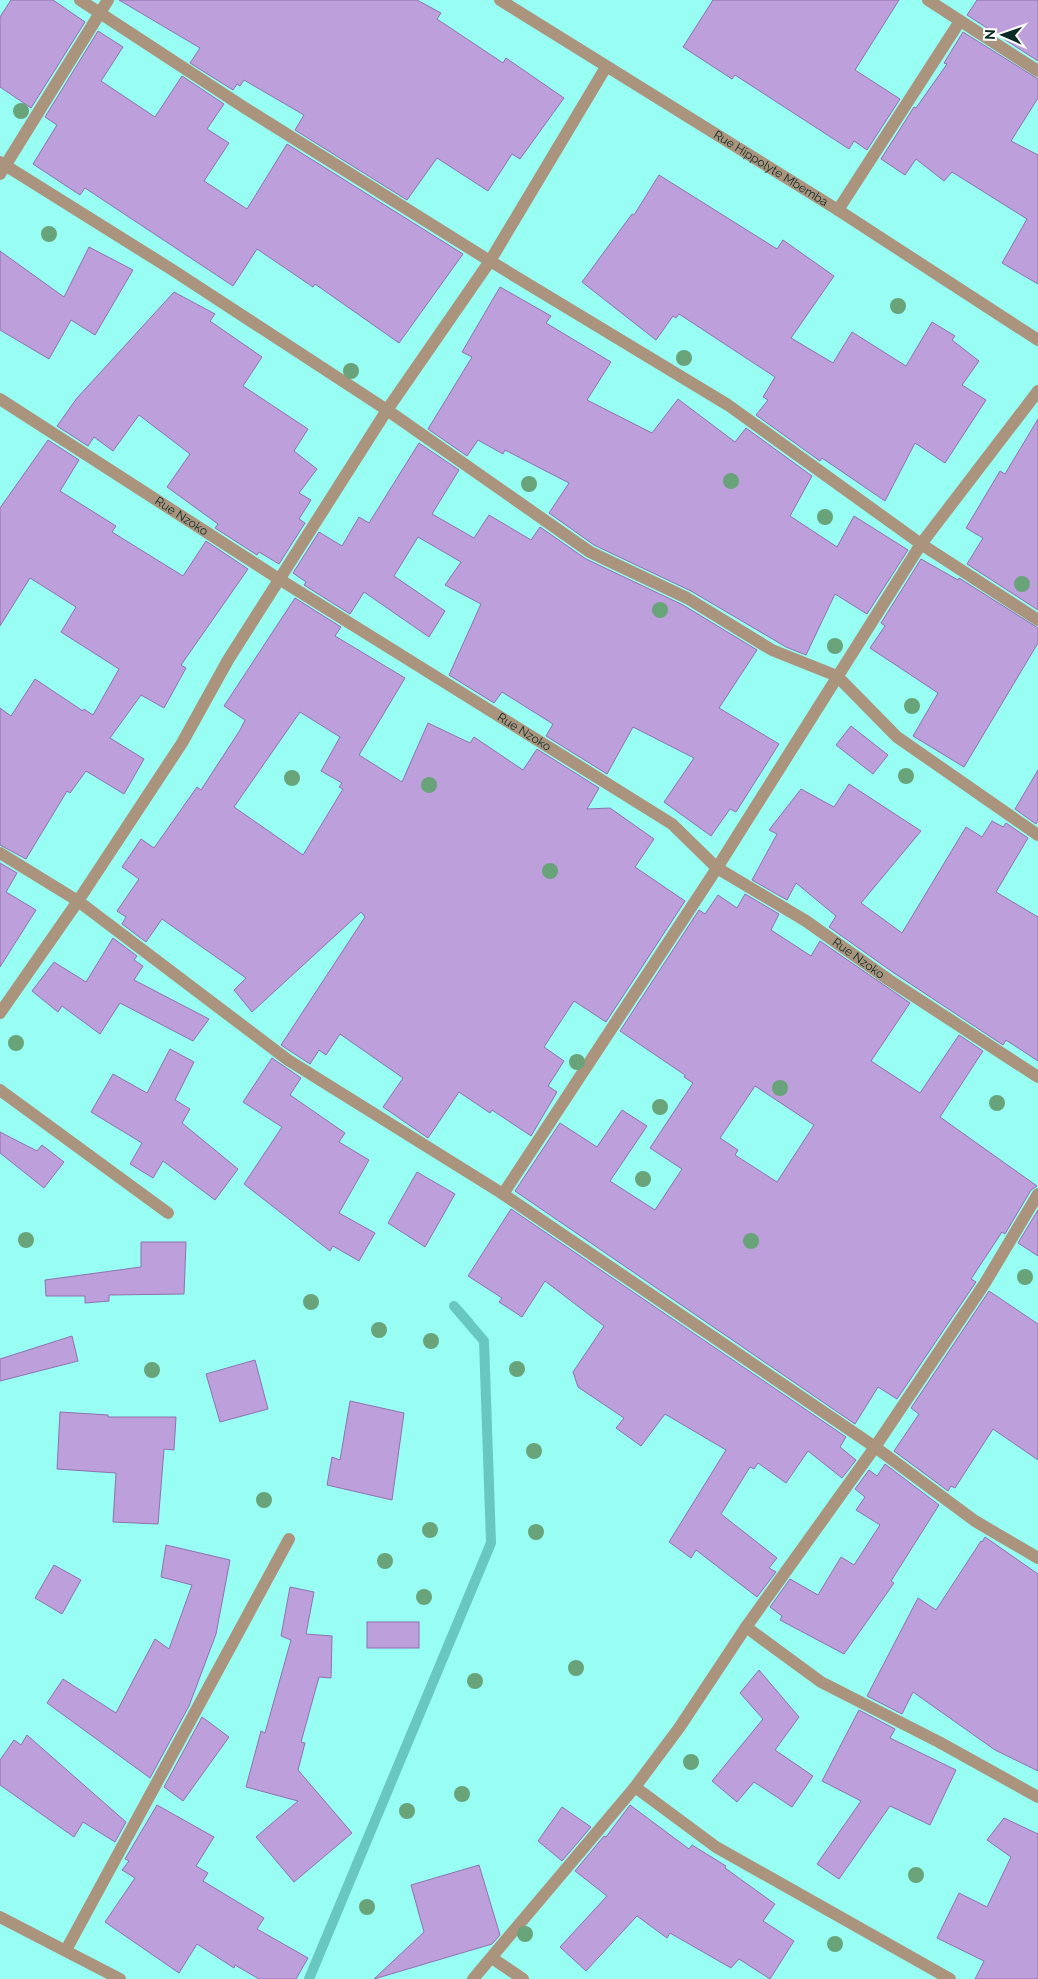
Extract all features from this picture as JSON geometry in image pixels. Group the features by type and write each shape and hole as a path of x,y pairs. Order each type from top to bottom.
{"street":[{"path":"80,0 245,108 490,261 728,405 921,544 1038,620"},
{"path":"108,0 2,167 162,264 387,410 590,552 687,598 772,650 837,676 897,737 1038,835"},
{"name":"Rue Hippolyte Mbemba","path":"500,0 838,210 1038,340"},
{"path":"928,0 1038,71"},
{"path":"838,210 960,21"},
{"path":"0,1013 78,901 182,743 228,660 387,410 490,261 606,67"},
{"path":"503,1194 718,868 921,544 1038,391"},
{"name":"Rue Nzoko","path":"0,399 279,579 672,824 718,868 806,921 890,980 1038,1077"},
{"path":"0,852 78,901 288,1060 503,1194 875,1446 975,1521 1038,1558"},
{"path":"0,1090 168,1213"},
{"path":"473,1979 635,1787 679,1728 746,1628 875,1446 985,1283 1038,1194"},
{"path":"66,1950 289,1540"},
{"path":"746,1628 821,1682 939,1742 1038,1797"},
{"path":"635,1787 716,1848 950,1979"},
{"path":"0,1917 120,1979"},
{"path":"492,1958 523,1979"}],"building":[{"path":"11,0 53,0 85,22 31,108 0,87 0,17"},
{"path":"119,0 417,0 441,13 437,19 503,63 506,58 564,98 520,159 512,154 488,191 437,158 407,200 295,130 304,115 244,80 240,86 237,84 233,90 190,63 200,48"},
{"path":"713,0 899,0 855,70 900,99 867,150 854,141 849,149 735,75 732,79 683,47"},
{"path":"977,0 1038,0 1038,61 967,15"},
{"path":"98,31 123,47 101,81 155,117 182,76 224,104 207,129 229,143 204,181 247,209 287,144 463,254 399,343 315,284 313,287 257,249 233,286 85,188 80,195 33,164 57,125 45,117"},
{"path":"963,32 1038,79 1038,98 1011,141 1038,155 1038,284 1002,263 1027,219 952,172 944,181 916,159 905,175 881,159 914,107 916,108 947,64 944,63"},
{"path":"659,175 777,249 783,240 834,276 791,338 833,363 852,332 906,366 932,322 955,336 952,340 979,361 962,385 986,400 945,463 915,443 885,501 822,458 820,461 756,415 768,400 763,397 775,377 679,314 676,318 673,316 656,340 582,282 632,214 634,215"},
{"path":"89,247 133,270 95,335 71,320 49,359 0,330 0,251 64,297"},
{"path":"500,287 551,316 546,323 611,362 587,400 652,433 678,399 735,442 746,428 812,476 790,516 837,547 854,516 908,550 867,614 835,594 806,655 786,647 691,591 594,545 549,513 569,483 505,450 503,454 478,440 467,456 428,429 472,357 462,352"},
{"path":"174,292 215,314 210,321 262,357 243,386 308,429 294,451 317,469 299,493 311,500 299,519 305,523 279,564 259,552 257,555 215,528 218,524 167,487 190,454 139,415 113,451 94,437 88,446 57,426 77,398"},
{"path":"1038,419 1038,610 967,564 983,538 966,528 1000,471 1005,474"},
{"path":"48,440 79,460 60,491 116,526 112,532 183,576 206,541 248,569 181,665 186,668 164,708 141,695 110,738 144,759 124,794 86,771 70,793 67,791 26,859 0,845 0,708 11,716 35,679 83,711 84,709 93,715 119,669 61,632 76,607 30,578 0,626 0,508"},
{"path":"419,443 459,470 432,514 474,538 489,515 531,540 540,527 586,559 683,605 757,650 719,708 779,744 736,812 730,809 711,836 664,802 694,758 633,727 607,774 546,736 553,724 502,692 494,703 449,675 481,604 445,585 461,562 418,537 394,576 445,611 429,637 364,592 350,614 304,585 306,582 293,573 319,532 342,546 359,517 369,523"},
{"path":"921,559 958,580 959,578 1038,628 1038,643 964,767 913,736 938,693 870,648 885,626 881,623"},
{"path":"295,598 341,627 335,636 405,678 359,755 402,782 428,723 470,743 474,737 523,770 537,749 599,788 587,809 610,808 654,839 635,867 685,901 606,1022 574,1001 544,1047 564,1061 548,1086 557,1092 531,1136 492,1110 490,1113 459,1092 428,1138 383,1107 403,1078 340,1034 326,1055 319,1050 310,1064 281,1045 365,917 361,912 252,1012 234,990 246,978 162,919 146,942 122,924 126,917 117,911 139,879 122,867 141,839 154,848 197,787 201,790 245,720 224,706","holes":["300,712 340,737 321,771 342,783 339,787 343,789 303,855 234,807"]},
{"path":"851,726 888,755 873,774 836,745"},
{"path":"1038,770 1038,821 1036,824 1015,809"},
{"path":"849,784 921,831 861,903 902,933 966,827 982,837 992,821 1003,827 1006,823 1028,838 996,892 1038,917 1038,1061 1006,1040 1003,1045 894,973 829,927 836,916 796,883 787,900 752,880 777,834 769,830 801,789 834,807"},
{"path":"0,863 17,873 6,892 36,910 0,967"},
{"path":"745,894 779,914 771,930 811,956 820,941 910,1003 871,1061 920,1093 959,1035 983,1051 940,1117 1037,1186 1031,1190 1005,1234 1002,1232 971,1279 976,1282 897,1399 878,1387 855,1424 515,1191 560,1123 597,1147 622,1110 647,1126 610,1181 655,1210 682,1169 650,1148 693,1083 684,1077 685,1075 620,1031 699,910 705,914 718,895 737,908","holes":["755,1086 814,1125 777,1182 735,1155 738,1150 720,1138"]},
{"path":"113,938 137,956 134,960 143,966 134,980 209,1019 193,1041 120,1003 100,1034 62,1006 58,1012 32,991 54,962 86,982"},
{"path":"170,1049 194,1062 175,1100 190,1109 182,1123 238,1169 215,1200 163,1161 153,1178 130,1164 142,1143 91,1112 113,1074 147,1093"},
{"path":"272,1058 301,1078 290,1095 345,1133 339,1142 369,1160 339,1213 375,1233 359,1261 333,1246 330,1251 244,1184 282,1127 243,1102"},
{"path":"0,1132 37,1151 42,1145 64,1162 44,1188 0,1153"},
{"path":"417,1172 455,1194 425,1247 388,1223"},
{"path":"511,1209 846,1437 840,1447 856,1460 842,1478 808,1451 786,1483 758,1463 754,1469 750,1467 721,1514 777,1558 769,1568 776,1572 757,1597 696,1550 691,1558 669,1542 726,1450 665,1414 641,1446 616,1428 624,1418 578,1387 573,1372 604,1326 545,1281 522,1317 499,1302 502,1298 468,1276"},
{"path":"1038,1210 1038,1256 1018,1243"},
{"path":"141,1242 186,1242 184,1294 109,1295 109,1301 85,1303 85,1296 46,1296 45,1280 141,1267"},
{"path":"989,1291 1038,1324 1038,1460 993,1429 955,1488 951,1486 948,1491 894,1451 919,1414 911,1408"},
{"path":"72,1336 78,1361 0,1381 0,1359"},
{"path":"255,1360 268,1409 220,1422 206,1374"},
{"path":"350,1401 404,1413 392,1500 327,1485 332,1457 340,1460"},
{"path":"60,1412 108,1415 108,1417 176,1417 174,1450 164,1449 158,1524 113,1522 116,1473 57,1469"},
{"path":"885,1464 939,1505 891,1581 894,1583 844,1654 780,1620 782,1616 770,1607 790,1579 818,1595 841,1557 854,1565 880,1525 856,1510 865,1497 855,1489 869,1470 877,1476"},
{"path":"985,1537 1038,1574 1038,1771 995,1750 913,1692 902,1714 867,1696 918,1598 936,1610"},
{"path":"166,1545 230,1560 216,1634 189,1706 150,1778 47,1703 63,1679 116,1713 155,1639 169,1649 192,1585 161,1577"},
{"path":"54,1565 81,1580 62,1614 35,1598"},
{"path":"290,1587 314,1592 306,1634 332,1636 331,1678 319,1677 301,1742 305,1743 298,1770 352,1833 294,1882 256,1837 298,1801 246,1787 261,1731 265,1733 291,1640 281,1636"},
{"path":"367,1622 419,1622 419,1648 367,1648"},
{"path":"759,1670 799,1717 775,1750 813,1776 792,1807 754,1782 737,1802 712,1781 763,1719 740,1693"},
{"path":"859,1710 895,1729 890,1738 956,1770 930,1825 890,1806 839,1879 817,1864 861,1801 822,1781"},
{"path":"202,1717 229,1737 183,1801 164,1787"},
{"path":"27,1735 126,1822 115,1842 83,1822 74,1837 0,1785 0,1760 14,1740 21,1745"},
{"path":"157,1805 214,1837 196,1866 208,1873 203,1881 264,1918 257,1929 308,1958 296,1979 259,1979 235,1965 234,1968 197,1944 179,1973 105,1922 135,1878 122,1870 129,1861 125,1859"},
{"path":"630,1805 689,1849 692,1845 726,1866 725,1868 775,1904 763,1921 794,1941 770,1979 739,1959 731,1968 670,1933 667,1938 637,1916 586,1971 560,1947 607,1896 575,1871 604,1836 606,1837"},
{"path":"562,1807 591,1827 562,1861 538,1841"},
{"path":"1004,1818 1038,1834 1038,1979 975,1979 984,1961 937,1938 959,1893 987,1907 1011,1857 987,1840"},
{"path":"479,1865 500,1935 492,1944 374,1979 424,1932 411,1885"}],"waterway":[{"path":"309,1979 491,1543 484,1341 454,1306 469,1323"}]}
